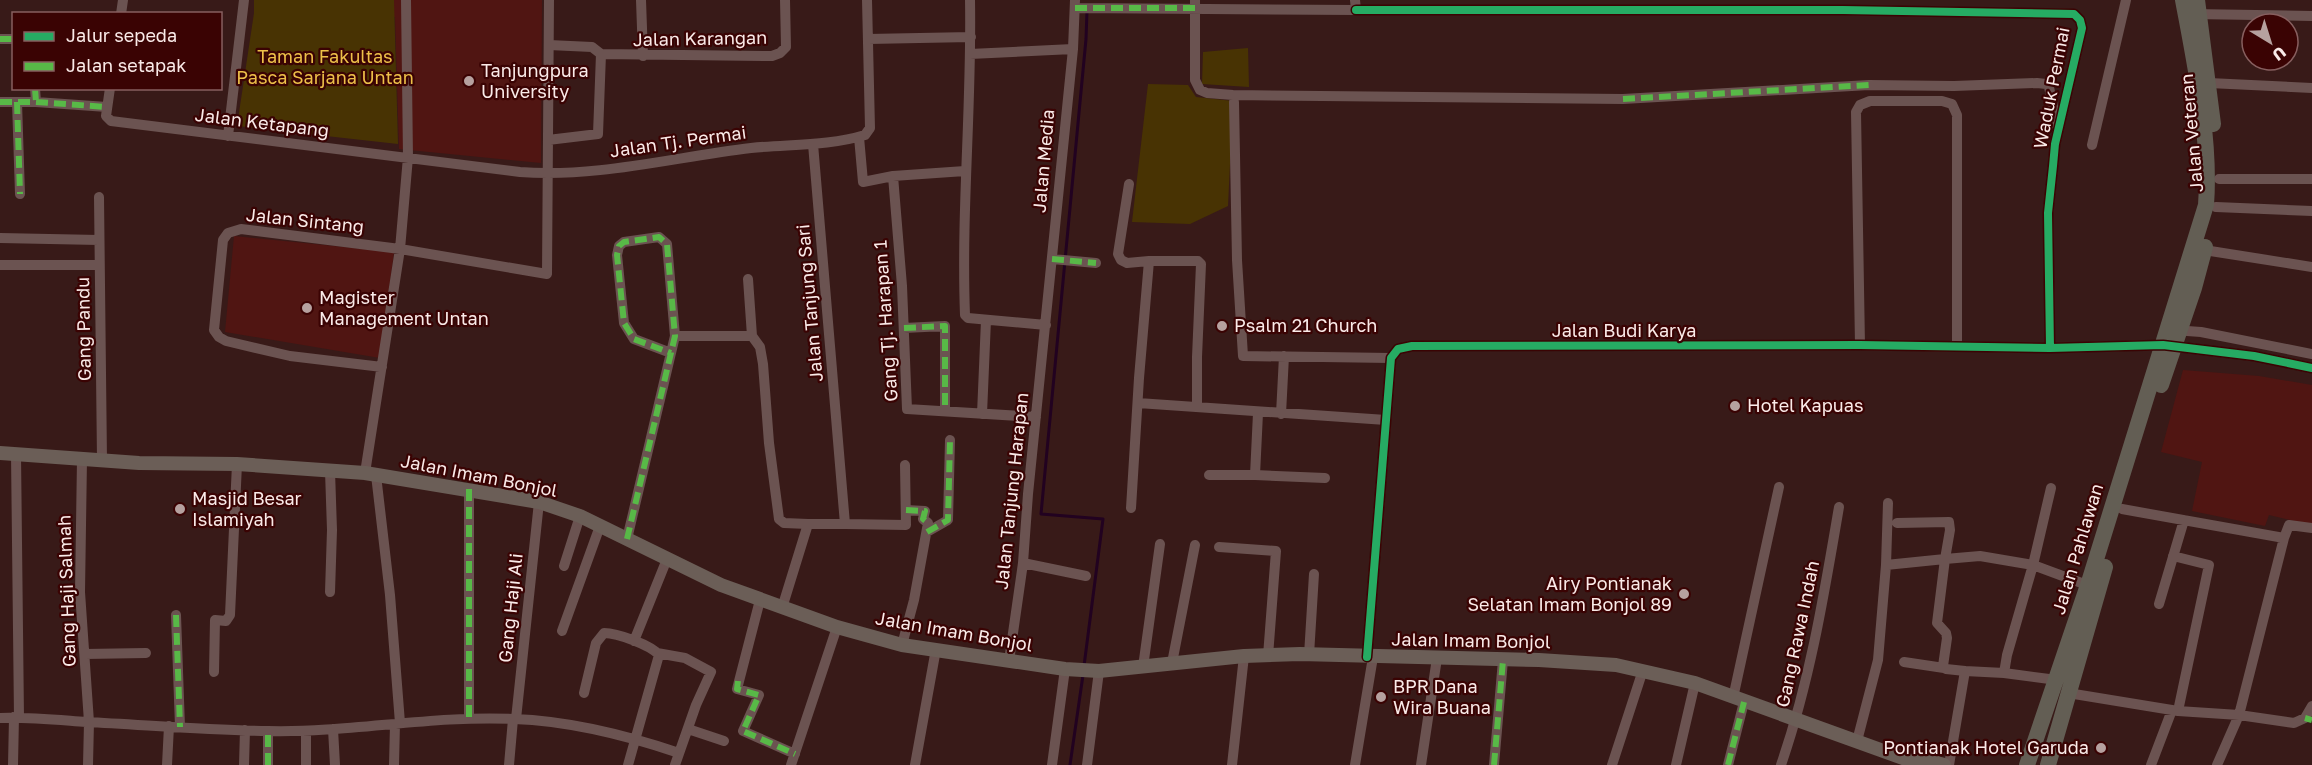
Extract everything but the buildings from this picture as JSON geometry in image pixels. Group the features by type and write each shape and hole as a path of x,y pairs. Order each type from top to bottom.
{"highway":[{"name":"Jalan Veteran","path":"2171,338 2204,250 2216,207 2219,179 2209,83 2191,7"},
{"name":"Jalan Veteran","path":"2171,338 2203,214 2208,182 2191,7"},
{"name":"Jalan Pahlawan","path":"2027,765 2062,686 2122,509 2171,338"},
{"name":"Jalan Pahlawan","path":"2048,765 2062,686 2087,585 2171,338"}],"main road":[{"name":"Jalan Imam Bonjol","path":"0,453 139,463 237,464 371,474 539,502 580,516 721,585 837,627 902,645 1068,669 1098,671 1244,656 1309,655 1591,662 1643,670 1695,683 1921,763 1946,765"}],"street":[{"path":"228,136 244,0"},
{"path":"394,765 397,723 389,584 371,474 382,367 400,249 408,157 406,0"},
{"path":"548,175 549,0"},
{"path":"641,0 643,56"},
{"name":"Jalan Karangan","path":"549,45 592,46 601,54 772,56 780,53 786,47 785,0"},
{"path":"813,144 859,137 865,135 870,128 867,0"},
{"path":"970,0 971,37 965,171 965,315 968,318 1046,325"},
{"path":"2092,145 2126,0"},
{"path":"1195,4 1195,80 1200,90 1207,93 1623,99 1869,85 1954,86 2044,83 2051,91 2058,132"},
{"name":"Waduk Permai","path":"1076,5 1096,8 1195,4 1675,5 2074,14 2080,20 2082,28 2058,132 2048,213 2050,348"},
{"name":"Jalan Media","path":"1046,325 1076,5"},
{"path":"2191,7 2312,16"},
{"path":"868,39 971,37"},
{"path":"970,54 1072,49"},
{"path":"548,140 598,134 601,54"},
{"path":"2209,83 2312,88"},
{"path":"35,90 36,102"},
{"path":"0,102 107,107 110,90"},
{"path":"1860,345 1856,112 1860,105 1870,102 1941,100 1953,104 1957,115 1957,346"},
{"path":"17,102 20,194"},
{"path":"1234,102 1237,260 1242,355 1391,358 1370,657 1355,765"},
{"name":"Jalan Ketapang","path":"107,107 106,118 111,121 548,175"},
{"path":"859,137 862,182 893,176 965,171"},
{"name":"Jalan Tj. Permai","path":"548,175 570,174 754,148 813,144"},
{"name":"Jalan Tanjung Sari","path":"813,144 845,524"},
{"name":"Jalan Sintang","path":"382,367 290,356 222,340 214,330 221,246 228,233 241,229 400,249 547,274 548,175"},
{"name":"Gang Tj. Harapan 1","path":"893,176 904,328 907,409 1036,417"},
{"path":"2219,179 2312,179"},
{"path":"1129,184 1119,256 1125,263 1198,261 1201,264 1198,296 1197,407"},
{"name":"Gang Pandu","path":"99,197 102,460"},
{"path":"2216,207 2312,211"},
{"path":"627,539 671,353 675,336 667,244 659,237 621,244 617,255 624,323 634,339 671,353"},
{"path":"0,238 99,240"},
{"path":"2204,250 2312,267"},
{"path":"1053,259 1096,263"},
{"path":"1131,508 1149,261"},
{"path":"0,265 99,265"},
{"path":"748,279 752,336 760,347 763,364 769,443 779,519 784,523 906,525 905,465"},
{"path":"982,414 986,320"},
{"name":"Jalan Tanjung Harapan","path":"1009,660 1023,563 1046,325"},
{"path":"904,328 945,326 945,411"},
{"path":"675,336 752,336"},
{"path":"2171,338 2222,336 2312,354"},
{"path":"2171,338 2312,368"},
{"name":"Jalan Budi Karya","path":"1391,358 1398,349 1412,346 1860,345 2050,348 2171,338"},
{"path":"1281,414 1284,356"},
{"path":"1138,403 1386,420"},
{"path":"1255,475 1258,413"},
{"path":"928,527 948,520 950,440"},
{"path":"14,765 16,454"},
{"name":"Gang Haji Salmah","path":"82,459 80,592 89,722 88,765"},
{"path":"214,672 215,620 225,621 230,615 237,464"},
{"path":"330,471 332,530 330,592"},
{"path":"1209,475 1325,478"},
{"path":"1728,765 1779,487"},
{"path":"2004,672 2051,488"},
{"path":"469,489 469,719"},
{"name":"Gang Haji Ali","path":"510,765 539,502"},
{"path":"1857,741 1876,672 1886,565 1888,502"},
{"name":"Gang Rawa Indah","path":"1781,765 1797,718 1818,630 1839,507"},
{"path":"2122,509 2284,538"},
{"path":"902,645 914,600 928,527 923,519 925,511 906,510"},
{"path":"564,566 580,516"},
{"path":"2159,604 2184,520"},
{"path":"1897,523 1949,522 1950,530 1937,623 1947,635 1944,668"},
{"path":"782,608 808,524"},
{"path":"2217,765 2239,715 2287,527 2292,524 2312,528"},
{"path":"562,631 600,526"},
{"path":"1143,667 1160,544"},
{"path":"1172,663 1195,545"},
{"path":"1220,547 1276,551 1268,656"},
{"path":"1886,565 1980,556 2033,565 2087,585"},
{"path":"2151,765 2175,710 2209,565 2173,556"},
{"path":"634,641 668,559"},
{"path":"1023,563 1086,576"},
{"path":"1309,655 1314,574"},
{"path":"760,600 738,681 737,689 759,695 743,731 793,760 837,627"},
{"path":"167,765 174,726 177,615"},
{"path":"584,693 596,643 601,635 608,632 657,652 685,658 711,672 687,729 675,765"},
{"path":"915,765 936,649"},
{"path":"628,765 659,659 657,652"},
{"path":"85,654 146,653"},
{"path":"1232,765 1244,656"},
{"path":"1421,765 1437,658"},
{"path":"1494,765 1503,660"},
{"path":"1904,662 1965,671 2004,672 2175,710 2239,715 2294,723 2309,719 2312,706"},
{"path":"1052,765 1068,669"},
{"path":"1612,765 1643,670"},
{"path":"1087,765 1098,671"},
{"path":"1946,765 1965,671"},
{"path":"1676,765 1695,683"},
{"path":"0,718 268,731 306,731 469,719 514,719 564,724 636,739 679,753"},
{"path":"333,729 335,765"},
{"path":"687,729 724,741"},
{"path":"244,765 245,730"},
{"path":"268,731 268,765"},
{"path":"306,731 306,765"}],"shaded area":[{"name":"Tanjungpura University","path":"297,0 542,0 541,163 399,149 395,17"},
{"name":"Magister Management Untan","path":"234,236 394,252 380,358 225,332"},
{"path":"2183,370 2259,376 2312,385 2312,525 2269,515 2265,526 2192,511 2202,462 2161,452"}],"green space":[{"name":"Taman Fakultas Pasca Sarjana Untan","path":"254,0 394,0 398,144 237,126"},
{"path":"1248,48 1249,87 1202,84 1203,52"},
{"path":"1148,84 1188,85 1196,97 1233,101 1228,206 1190,224 1132,222"}],"waterway":[{"path":"1084,666 1103,519 1041,514 1087,11"},
{"path":"1070,765 1083,675"}],"marked path":[{"path":"1075,8 1195,8"},
{"path":"0,39 12,39"},
{"path":"1623,99 1869,85"},
{"path":"35,90 36,102"},
{"path":"0,102 107,107"},
{"path":"17,102 20,194"},
{"path":"627,539 675,336 667,244 659,237 624,242 619,246 617,255 624,323 634,339 671,353"},
{"path":"1052,259 1096,263"},
{"path":"904,328 945,326 945,411"},
{"path":"927,532 948,520 950,440"},
{"path":"469,489 469,719"},
{"path":"906,510 925,511 923,519 928,523"},
{"path":"176,615 180,727"},
{"path":"1494,765 1503,660"},
{"path":"738,681 737,689 759,695 743,731 795,754"},
{"path":"1728,765 1744,702"},
{"path":"2305,718 2312,720"},
{"path":"268,731 268,765"}],"cycle path":[{"path":"1356,10 1843,10 2074,14 2080,20 2082,28 2055,144 2048,213 2050,348"},
{"path":"1367,657 1391,358 1398,349 1412,346 1860,345 2050,348 2163,345 2254,356 2312,368"}],"place":[{"name":"Tanjungpura University","path":"469,81"},
{"name":"Magister Management Untan","path":"307,308"},
{"name":"Psalm 21 Church","path":"1222,326"},
{"name":"Hotel Kapuas","path":"1735,406"},
{"name":"Masjid Besar Islamiyah","path":"180,509"},
{"name":"Airy Pontianak Selatan Imam Bonjol 89","path":"1684,594"},
{"name":"BPR Dana Wira Buana","path":"1381,697"},
{"name":"Pontianak Hotel Garuda","path":"2101,748"}]}
